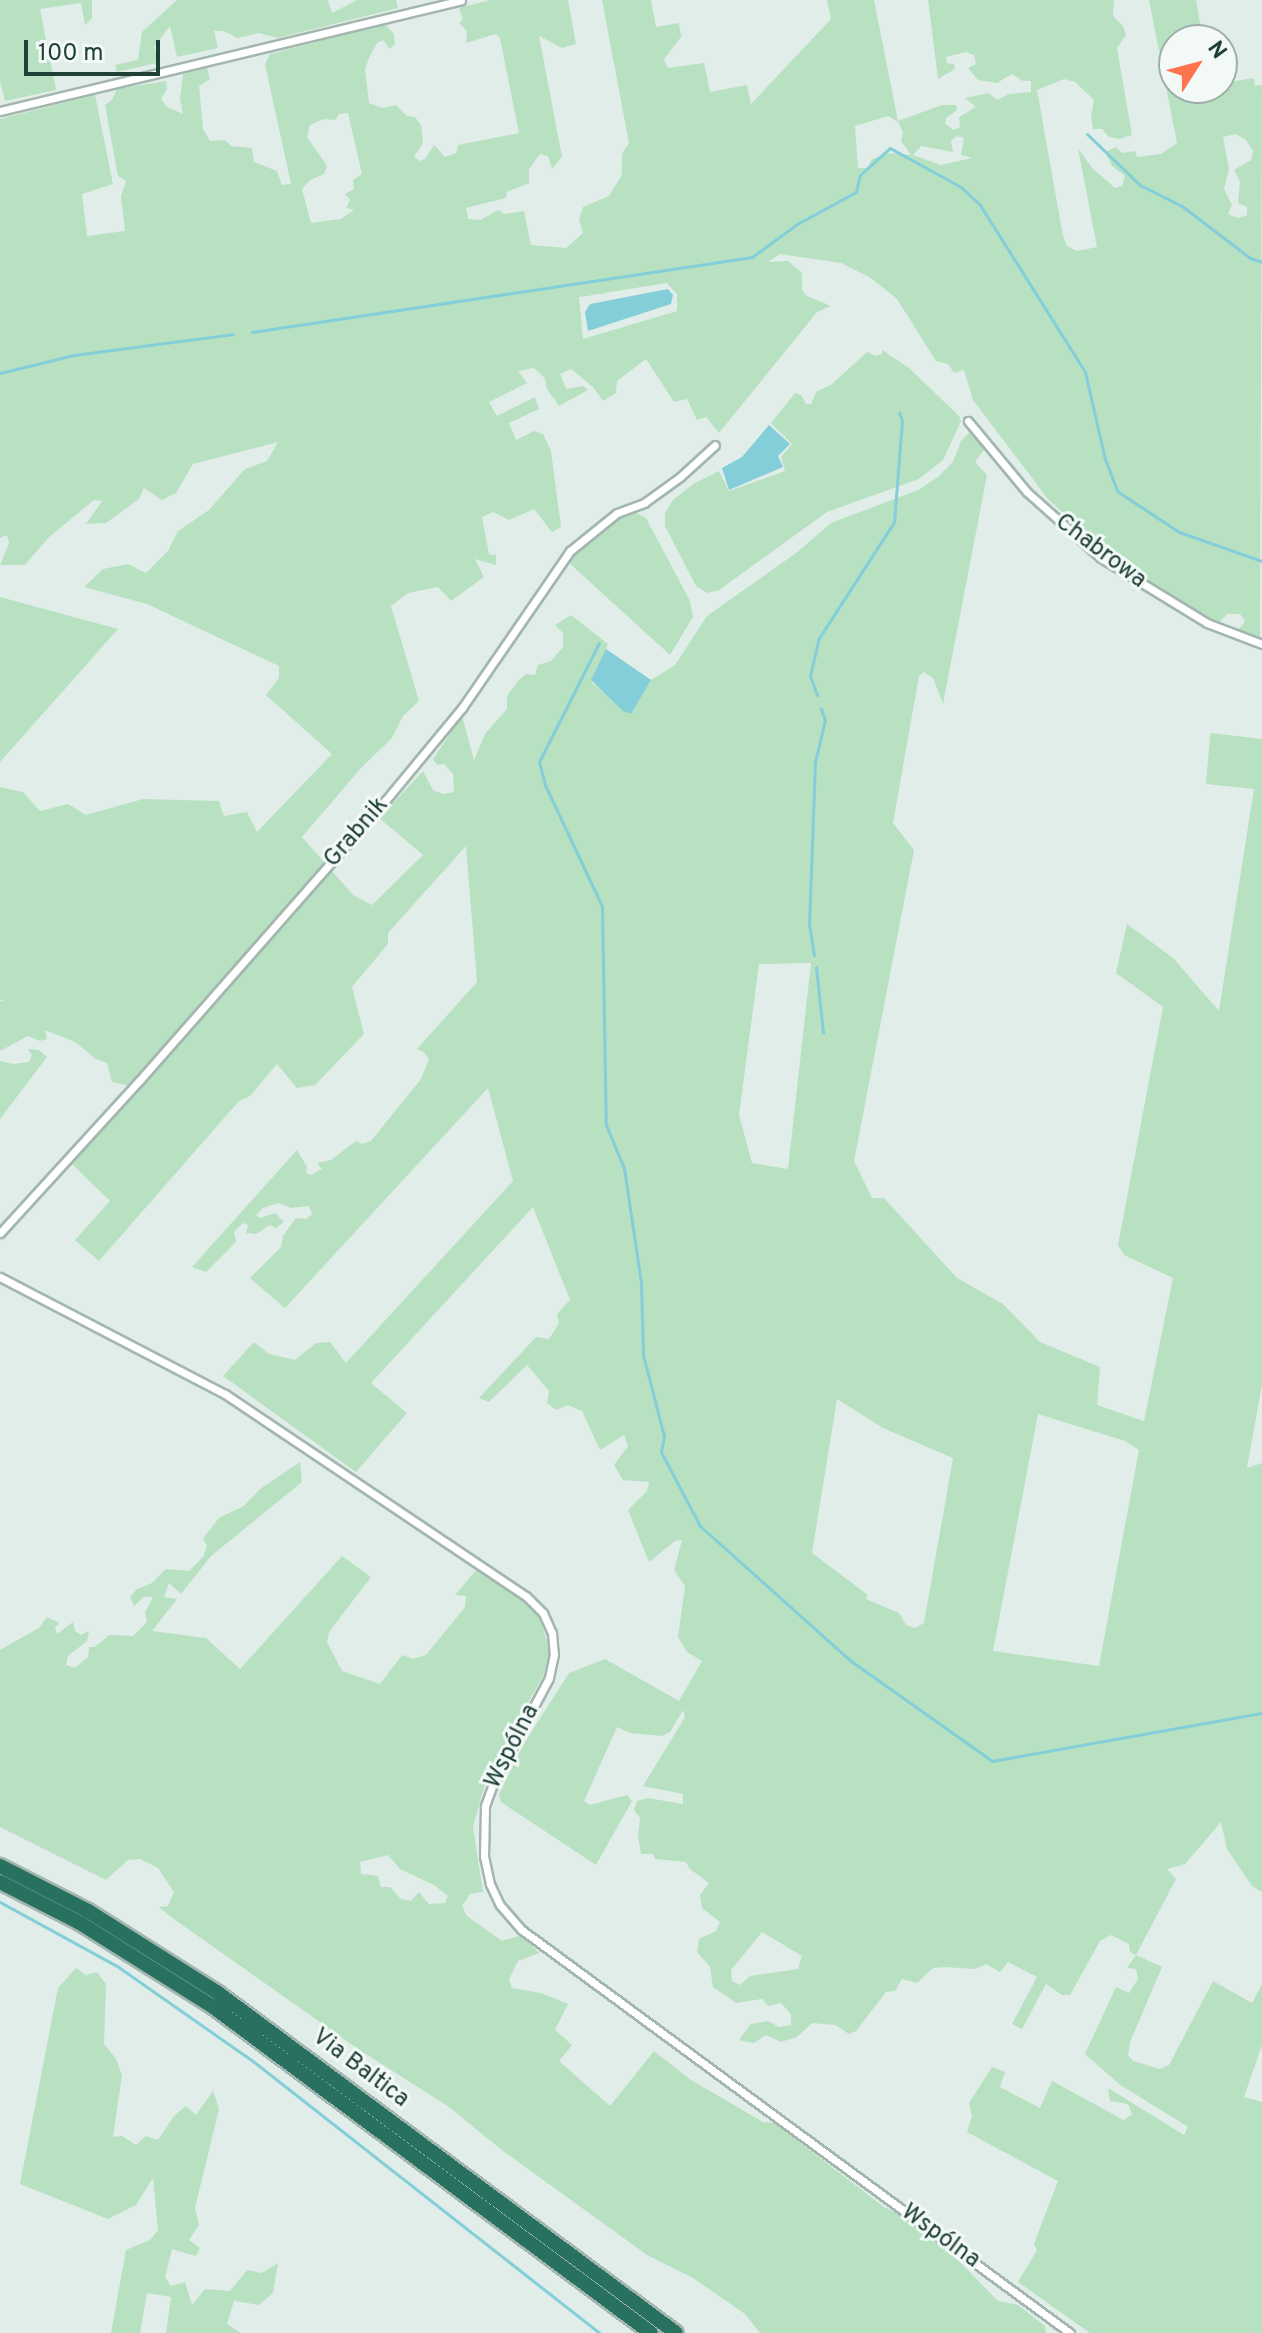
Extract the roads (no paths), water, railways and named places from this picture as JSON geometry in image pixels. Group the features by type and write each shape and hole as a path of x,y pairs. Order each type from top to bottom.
{"highway":[{"name":"Via Baltica","path":"0,1866 88,1911 208,1986 676,2333"},
{"name":"Via Baltica","path":"0,1882 80,1923 212,2006 651,2333"}],"street":[{"path":"0,111 461,0"},
{"name":"Chabrowa","path":"968,421 1027,492 1101,558 1207,623 1262,644"},
{"name":"Grabnik","path":"0,1233 139,1081 385,801 462,708 570,551 617,513 644,503 680,477 715,445"},
{"name":"Wspólna","path":"0,1277 225,1394 526,1596 543,1613 552,1633 554,1654 549,1678 494,1781 485,1806 484,1856 490,1884 500,1905 522,1930 1070,2333"}],"water":[{"path":"668,289 673,295 671,304 588,331 585,312 590,304"},
{"path":"769,425 790,444 778,456 783,467 729,490 722,468 742,457"},
{"path":"606,649 651,680 631,714 623,711 591,680"}],"waterway":[{"path":"1087,134 1140,185 1182,206 1250,258 1262,262"},
{"path":"252,332 752,257 797,224 856,192 860,175 890,148 961,187 980,205 1085,372 1105,459 1117,491 1179,532 1262,561"},
{"path":"0,373 74,355 233,334"},
{"path":"817,695 810,676 819,638 894,522 902,421 899,412"},
{"path":"599,643 539,762 545,785 602,906 606,1125 624,1168 641,1283 643,1355 664,1436 661,1452 700,1526 851,1661 992,1761 1262,1713"},
{"path":"814,955 809,925 815,762 825,720 821,709"},
{"path":"816,967 823,1033"},
{"path":"0,1902 117,1966 254,2062 599,2333"}]}
